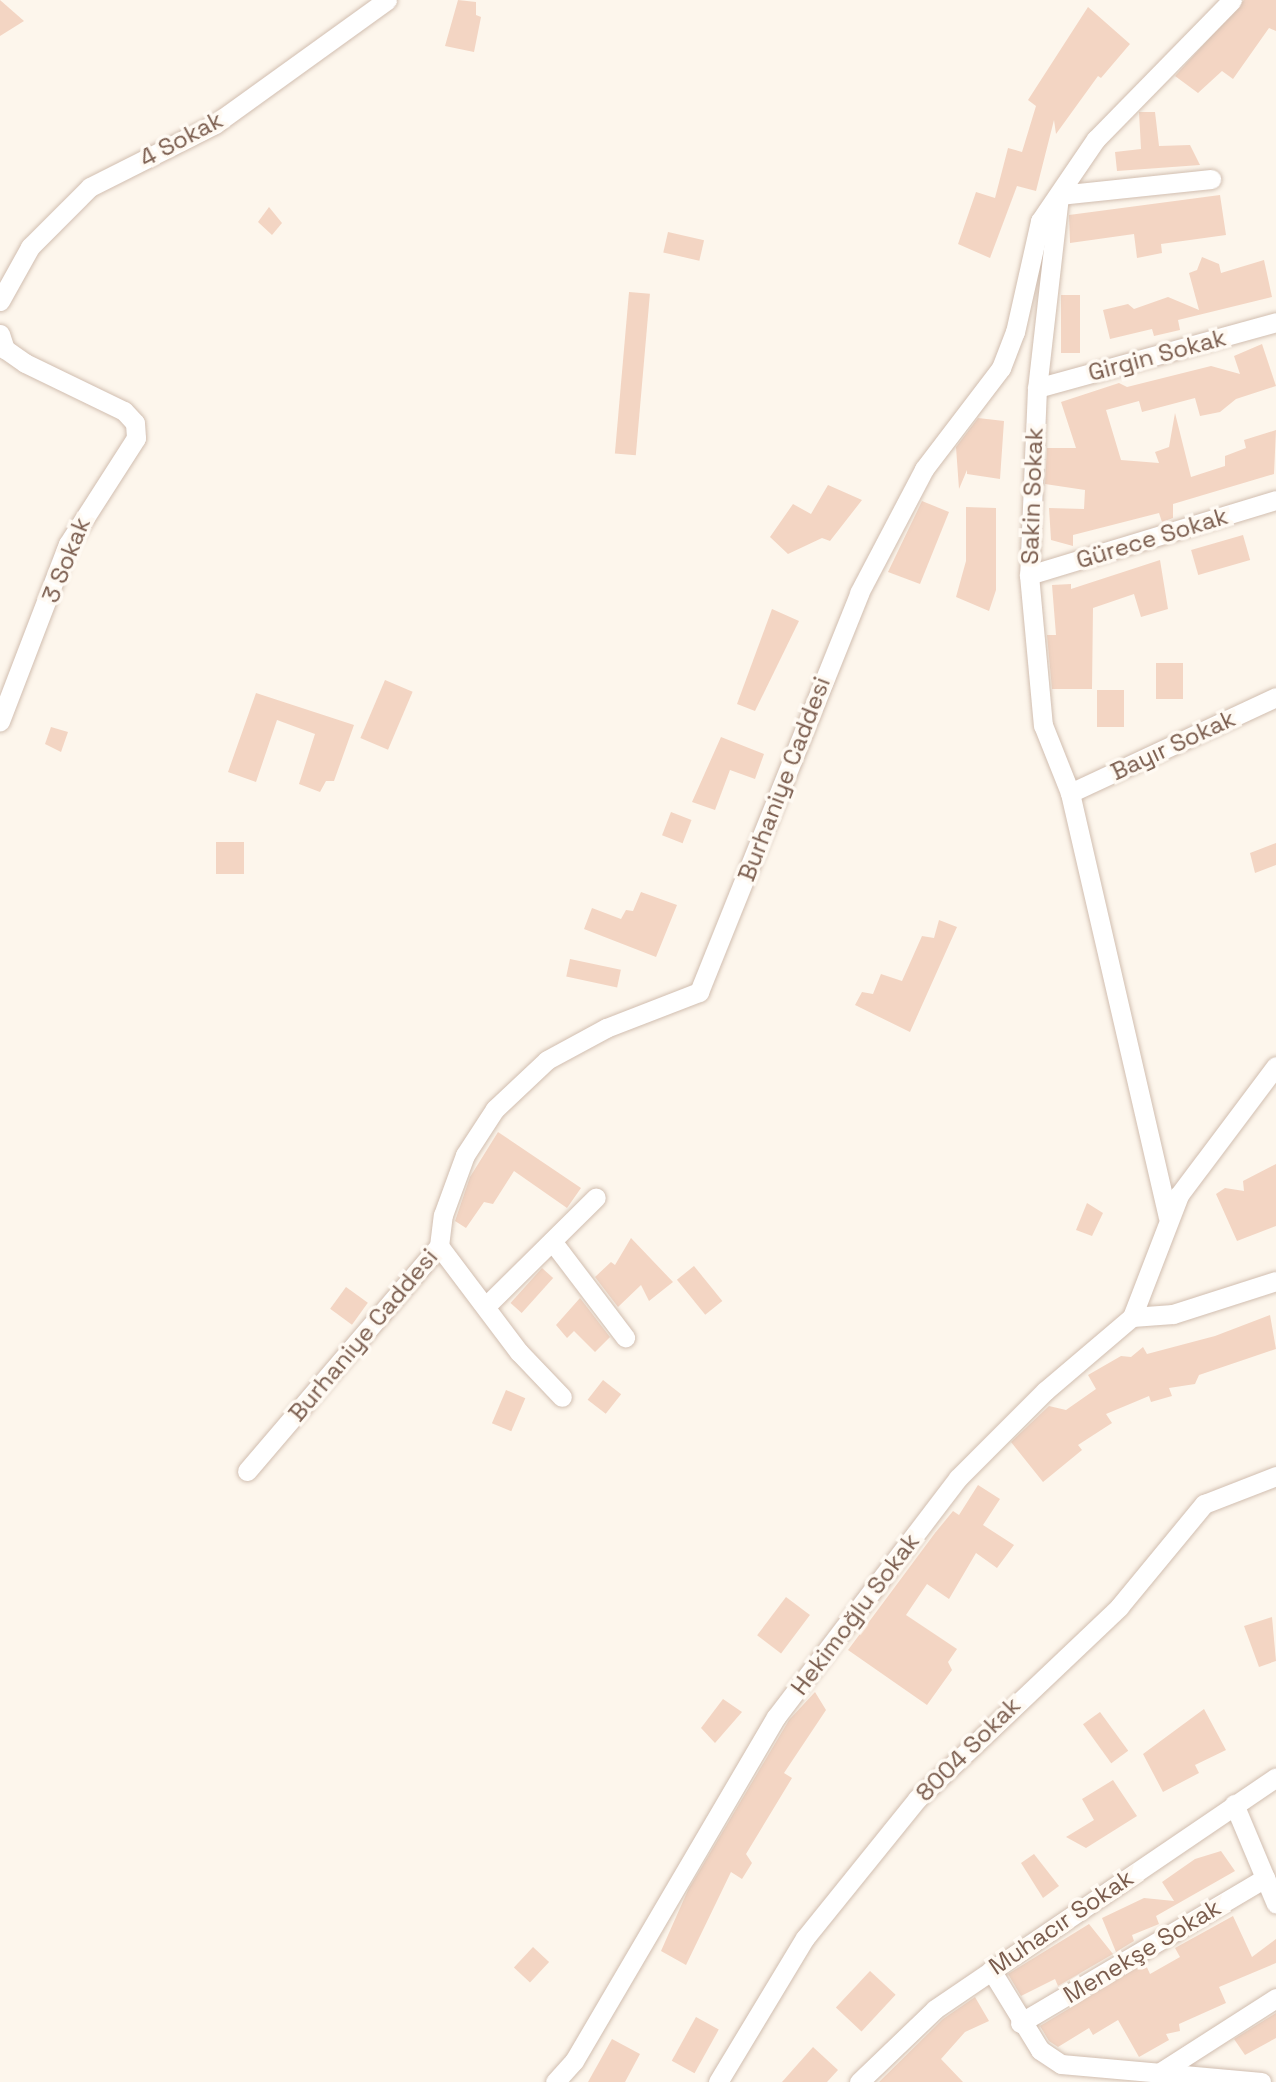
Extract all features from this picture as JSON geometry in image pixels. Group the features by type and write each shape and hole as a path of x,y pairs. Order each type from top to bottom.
{"street":[{"name":"4 Sokak","path":"0,301 30,247 90,187 215,124 387,0"},
{"name":"Burhaniye Caddesi","path":"247,1471 439,1246 443,1214 465,1155 495,1109 547,1060 606,1028 699,992 859,593 924,469 1001,369 1016,332 1040,221 1096,139 1232,0"},
{"path":"1059,195 1211,179"},
{"name":"Sakin Sokak","path":"1059,195 1037,388 1029,575 1044,724 1070,793 1168,1217"},
{"name":"Girgin Sokak","path":"1037,388 1276,322"},
{"name":"3 Sokak","path":"0,334 5,349 25,363 124,411 135,423 136,438 68,544 0,721"},
{"name":"Gürece Sokak","path":"1029,575 1276,500"},
{"name":"Bayır Sokak","path":"1070,793 1276,697"},
{"path":"1276,1066 1168,1217 1132,1317 1173,1314 1276,1282"},
{"path":"487,1304 596,1197"},
{"path":"552,1241 625,1337"},
{"path":"439,1246 487,1304 519,1352 562,1397"},
{"name":"Hekimoğlu Sokak","path":"555,2082 574,2061 776,1717 958,1478 1045,1391 1132,1317"},
{"name":"8004 Sokak","path":"718,2082 805,1938 917,1799 1119,1607 1204,1504 1276,1476"},
{"name":"Muhacır Sokak","path":"859,2082 934,2009 1276,1777"},
{"path":"1234,1804 1276,1904"},
{"name":"Menekşe Sokak","path":"1020,2024 1265,1878"},
{"path":"991,1970 1020,2024 1040,2050 1061,2064 1261,2082"},
{"path":"1158,2073 1276,1998"}],"building":[{"path":"0,0 24,21 0,36"},
{"path":"458,0 476,2 476,15 481,17 474,52 445,46"},
{"path":"1244,0 1276,0 1276,31 1269,28 1233,79 1222,71 1198,93 1175,76"},
{"path":"1088,7 1130,44 1101,78 1098,76 1056,134 1054,120 1036,191 1017,186 990,258 958,244 976,192 995,198 1008,148 1022,152 1036,106 1028,100"},
{"path":"1139,112 1155,112 1159,146 1190,145 1200,165 1117,171 1115,152 1141,149"},
{"path":"1220,195 1226,235 1161,244 1162,253 1137,258 1134,234 1070,243 1069,215"},
{"path":"269,207 282,223 272,235 258,222"},
{"path":"668,232 704,240 699,261 663,252"},
{"path":"1202,257 1219,264 1221,273 1264,260 1272,297 1178,320 1180,330 1154,336 1152,329 1110,339 1103,310 1128,304 1134,309 1168,297 1199,310 1189,273 1197,270"},
{"path":"629,292 650,294 636,455 615,453"},
{"path":"1061,295 1080,295 1080,353 1061,353"},
{"path":"1262,344 1276,386 1236,399 1220,412 1200,416 1195,398 1142,412 1139,401 1106,410 1121,460 1159,463 1155,452 1169,447 1175,413 1191,477 1225,466 1225,456 1246,448 1244,440 1276,430 1274,474 1173,504 1173,518 1162,522 1159,513 1073,535 1073,546 1051,540 1049,508 1084,509 1085,490 1045,484 1047,448 1076,448 1061,402 1119,383 1127,387 1211,366 1240,374 1234,356"},
{"path":"978,418 1004,421 1000,479 967,474 967,470 959,489 956,447"},
{"path":"828,485 862,500 830,541 822,538 788,554 770,537 793,504 811,514"},
{"path":"922,501 949,512 920,584 888,572"},
{"path":"966,507 996,508 996,590 989,611 956,597 966,561"},
{"path":"1243,535 1250,560 1198,575 1191,550"},
{"path":"1160,560 1168,609 1141,617 1134,594 1093,608 1092,689 1052,689 1047,635 1056,635 1052,585 1071,584 1071,589"},
{"path":"772,609 799,621 755,711 737,704"},
{"path":"1156,663 1183,663 1183,699 1156,699"},
{"path":"385,680 413,692 388,750 360,738"},
{"path":"1097,690 1124,690 1124,727 1097,727"},
{"path":"256,693 354,725 334,781 326,781 320,792 299,784 315,734 277,720 256,782 228,772"},
{"path":"51,727 68,732 61,752 45,744"},
{"path":"721,737 764,754 755,779 730,770 715,810 692,802"},
{"path":"671,812 692,820 683,843 662,835"},
{"path":"216,842 244,842 244,874 216,874"},
{"path":"1276,843 1276,865 1255,873 1250,853"},
{"path":"641,892 677,905 656,957 584,929 592,908 621,919 626,910 633,911"},
{"path":"939,920 957,927 910,1032 855,1005 862,992 873,994 881,974 902,981 922,936 934,938"},
{"path":"570,959 621,970 617,987 566,977"},
{"path":"498,1132 581,1188 567,1208 514,1171 493,1204 484,1202 466,1228 455,1221 470,1177"},
{"path":"1276,1164 1276,1226 1237,1241 1216,1194 1225,1188 1244,1191 1243,1181"},
{"path":"1087,1203 1103,1213 1092,1236 1076,1230"},
{"path":"631,1238 673,1282 649,1301 641,1285 618,1307 595,1277 611,1262 615,1265"},
{"path":"694,1266 722,1301 705,1315 677,1280"},
{"path":"542,1268 553,1278 522,1313 511,1303"},
{"path":"346,1287 368,1303 352,1325 330,1309"},
{"path":"580,1298 610,1337 595,1352 574,1331 567,1338 556,1325"},
{"path":"1270,1315 1276,1349 1199,1375 1195,1384 1169,1388 1172,1396 1151,1402 1149,1396 1106,1414 1112,1423 1078,1445 1082,1450 1043,1482 1011,1442 1049,1406 1066,1410 1096,1389 1088,1375 1121,1356 1131,1357 1143,1347 1147,1354 1215,1336"},
{"path":"603,1380 621,1394 606,1414 588,1400"},
{"path":"506,1390 525,1398 511,1431 492,1423"},
{"path":"978,1485 1000,1499 983,1525 1014,1545 997,1568 976,1553 949,1599 927,1584 906,1615 957,1649 948,1662 952,1670 927,1705 848,1650 935,1533 953,1511 959,1515"},
{"path":"786,1597 810,1615 781,1653 757,1635"},
{"path":"1272,1617 1276,1661 1259,1667 1244,1626"},
{"path":"815,1692 826,1710 784,1773 792,1778 746,1854 752,1863 742,1879 731,1872 686,1965 661,1951 688,1890 789,1720"},
{"path":"723,1699 742,1712 715,1743 701,1728"},
{"path":"1204,1709 1226,1750 1195,1765 1199,1773 1163,1792 1143,1754"},
{"path":"1100,1712 1128,1751 1111,1763 1083,1724"},
{"path":"1113,1780 1137,1816 1086,1848 1066,1837 1094,1820 1082,1799"},
{"path":"1221,1851 1235,1871 1156,1916 1159,1924 1132,1935 1134,1941 1116,1952 1102,1918 1144,1898 1174,1901 1162,1882 1195,1859"},
{"path":"1034,1854 1059,1886 1043,1898 1021,1863"},
{"path":"1233,1916 1252,1957 1276,1939 1276,1963 1219,1987 1226,2003 1179,2024 1180,2031 1166,2034 1169,2040 1139,2057 1118,2020 1093,2035 1089,2028 1058,2047 1049,2041 1040,2026 1145,1963 1150,1974 1180,1957 1175,1948"},
{"path":"1089,1924 1113,1954 1058,1986 1055,1979 1021,1996 1008,1974"},
{"path":"533,1947 549,1962 530,1982 514,1967"},
{"path":"870,1971 896,1995 861,2031 836,2008"},
{"path":"975,1997 989,2021 965,2032 941,2059 963,2082 879,2082 943,2019"},
{"path":"1276,2013 1276,2038 1245,2055 1234,2039"},
{"path":"696,2017 719,2030 694,2073 672,2061"},
{"path":"612,2039 640,2054 625,2082 588,2082"},
{"path":"813,2047 838,2070 827,2082 782,2082"}]}
